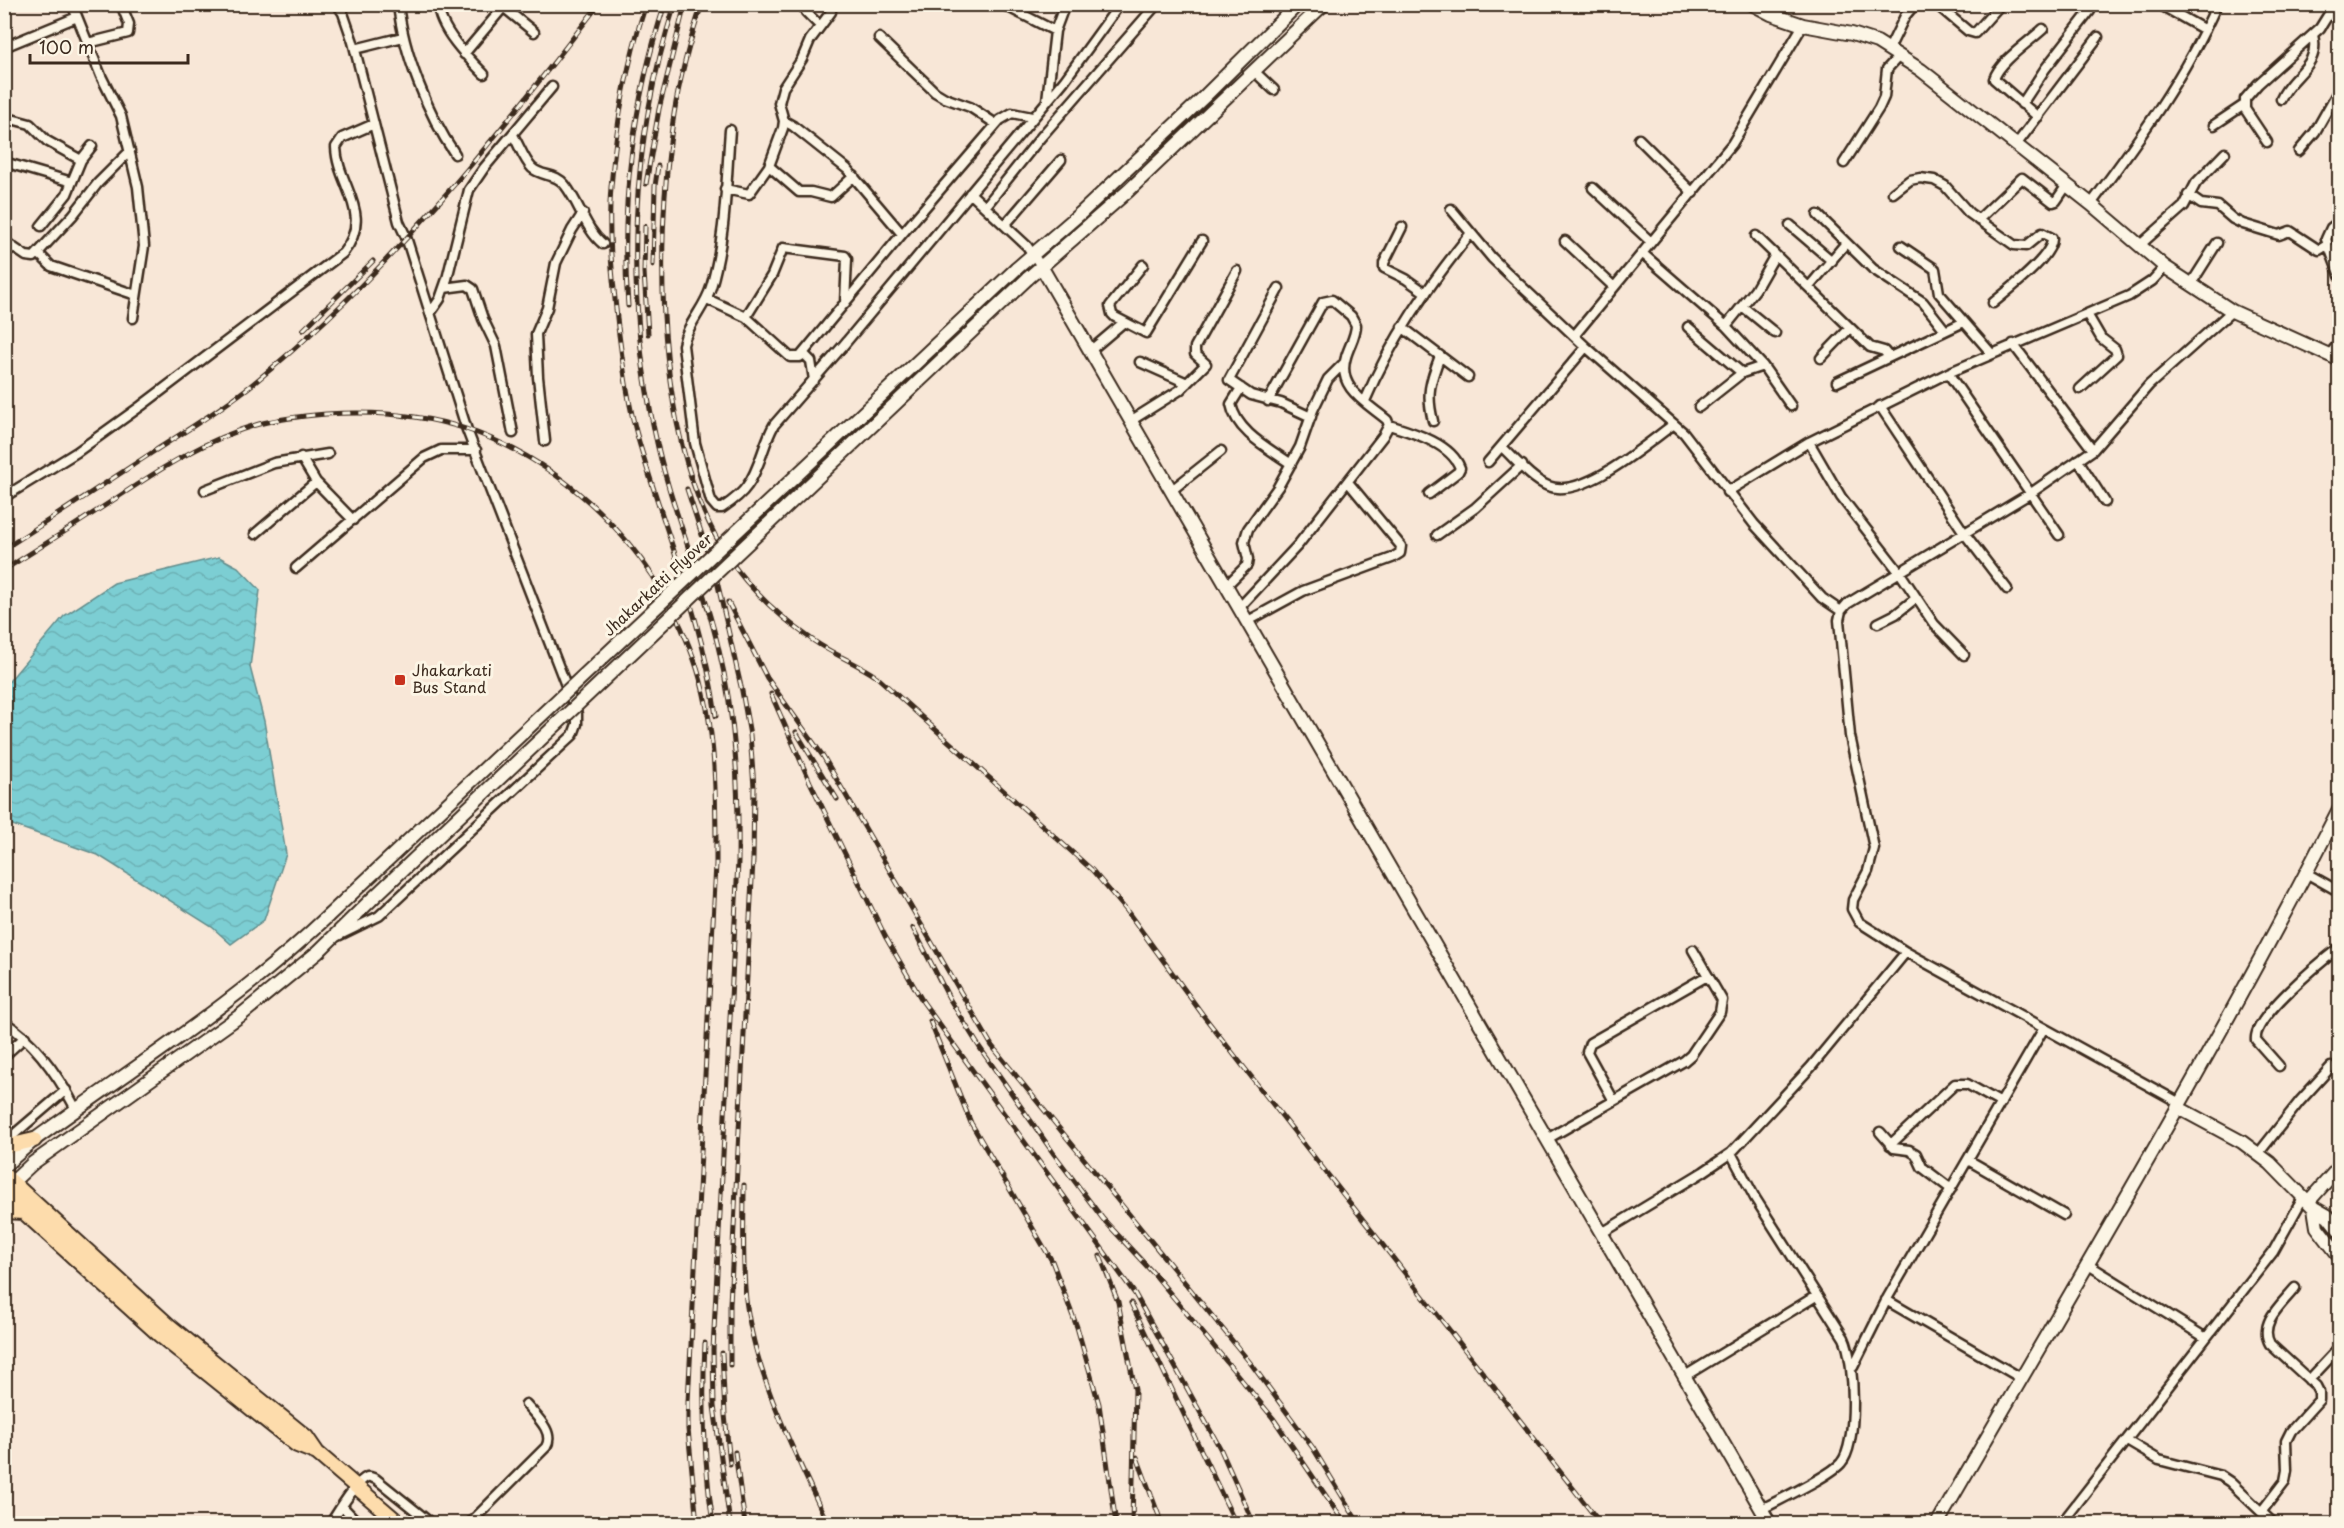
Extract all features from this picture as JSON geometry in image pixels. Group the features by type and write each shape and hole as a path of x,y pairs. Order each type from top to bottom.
{"main road":[{"name":"Jhakarkatti Flyover","path":"7,1185 33,1163 241,1015 332,938 1027,279 1128,191 1256,72 1324,4"},
{"path":"1752,4 1771,14 1803,25 1852,33 1877,42 1894,52 1921,70 2091,204 2165,267 2232,311 2334,358"},
{"name":"Jhakarkatti Flyover","path":"4,1166 76,1109 167,1047 304,939 1032,253 1091,204 1297,5"},
{"path":"1041,266 1770,1524"},
{"path":"1937,1524 2179,1105 2340,807"},
{"path":"2179,1105 2258,1154 2309,1202 2328,1216 2340,1231"},
{"path":"4,1145 34,1140"},
{"path":"2309,1202 2340,1166"},
{"path":"7,1185 24,1212 160,1335 297,1445 316,1453 400,1524"},
{"path":"7,1185 168,1325 306,1437 316,1453"},
{"path":"2309,1202 2317,1227 2340,1257"},
{"path":"4,1211 24,1212"}],"street":[{"path":"88,43 124,36 128,33 129,24 121,4"},
{"path":"332,938 379,916 573,735 578,724 577,714 467,430 431,312 399,222 355,49 343,13 337,4"},
{"path":"398,4 403,37 411,64 437,122 455,154"},
{"path":"438,4 440,16 464,54 484,74"},
{"path":"805,4 806,12 820,26"},
{"path":"1002,4 1054,31"},
{"path":"1047,100 1054,31 1065,4"},
{"path":"730,130 722,232 707,299 688,330 683,345 695,443 714,507 722,508 745,489 754,474 766,439 774,426 1064,81 1120,4"},
{"path":"985,207 1041,137 1157,4"},
{"path":"1844,163 1884,97 1887,69 1905,16 1915,4"},
{"path":"1936,4 1968,31 1975,33 2001,4"},
{"path":"2022,104 2045,69 2090,11 2092,4"},
{"path":"2159,4 2205,30"},
{"path":"2091,204 2144,132 2190,59 2217,4"},
{"path":"2214,125 2244,105 2249,93 2313,35 2335,4"},
{"path":"464,54 504,5 534,32"},
{"path":"1297,5 1310,19"},
{"path":"76,6 77,17 101,76 118,107 138,187 144,236 133,318"},
{"path":"725,189 745,194 752,193 769,166 784,121 779,108 780,93 805,54 810,40 831,12"},
{"path":"4,47 77,17"},
{"path":"1574,336 1693,194 1743,127 1803,25"},
{"path":"2038,117 1996,82 1995,76 2008,60 2043,29"},
{"path":"2281,99 2311,60 2315,45 2313,35"},
{"path":"355,49 403,37"},
{"path":"2016,145 2097,37"},
{"path":"879,38 935,92 970,107 996,124"},
{"path":"1256,72 1274,90"},
{"path":"431,312 444,288 469,190 484,168 552,87"},
{"path":"2299,151 2315,132 2340,88"},
{"path":"2244,105 2267,142"},
{"path":"707,299 746,316 790,357 800,357 996,124 1012,113 1032,117"},
{"path":"4,117 30,124 47,141 81,160"},
{"path":"784,121 854,176 902,234"},
{"path":"4,497 77,452 343,254 354,238 356,217 336,147 342,138 374,124"},
{"path":"513,135 532,168 560,179 583,213 591,233 603,244"},
{"path":"1639,140 1693,194"},
{"path":"42,226 63,200 81,160 92,146"},
{"path":"4,241 29,258 38,254 98,183 130,151"},
{"path":"2140,245 2184,206 2188,195 2205,173 2225,153"},
{"path":"1005,225 1061,160"},
{"path":"4,162 72,182"},
{"path":"769,166 799,192 811,192 828,198 854,176"},
{"path":"1893,193 1910,180 1920,178 1934,180 1946,186 1962,206 1978,220 2014,245 2026,246 2042,233 2052,238 2053,241 2036,265 1993,303"},
{"path":"1978,220 2022,178 2054,202 2067,185"},
{"path":"1593,188 1651,242"},
{"path":"970,193 1005,225 1032,253 1041,266"},
{"path":"2188,195 2201,204 2218,206 2243,224 2279,235 2290,231 2319,250 2327,245"},
{"path":"1450,209 1503,269 1586,347 1674,424 1692,443 1727,492 1754,524 1822,598 1842,611"},
{"path":"545,441 536,334 547,308 556,263 567,238 583,213"},
{"path":"1818,215 1873,269 1923,302 1945,330"},
{"path":"2340,221 2326,234 2327,245 2340,276"},
{"path":"1790,225 1832,261"},
{"path":"1402,227 1384,263 1384,268 1406,279 1425,293"},
{"path":"1365,401 1380,365 1402,327 1471,233"},
{"path":"1756,236 1870,347 1884,351 1889,357"},
{"path":"1143,265 1110,306 1112,314 1146,333 1202,242"},
{"path":"1565,242 1614,287"},
{"path":"1809,287 1846,243"},
{"path":"2191,284 2217,243"},
{"path":"1901,246 1935,269 1939,293 1992,354"},
{"path":"746,316 772,275 783,248 845,256 847,259 845,303"},
{"path":"1642,253 1726,326 1763,366 1791,406"},
{"path":"38,254 51,266 136,295"},
{"path":"1726,326 1755,290 1775,255"},
{"path":"1727,492 1809,442 1880,406 1948,373 2142,289 2165,267"},
{"path":"1132,420 1165,400 1206,364 1195,354 1195,347 1237,271"},
{"path":"444,288 467,285 473,289 496,346 513,433"},
{"path":"1279,288 1229,380 1260,399 1281,403 1311,417"},
{"path":"1227,585 1247,565 1244,542 1248,529 1304,440 1311,417 1328,379 1344,363 1356,325 1351,316 1332,300 1325,300 1268,401"},
{"path":"1742,306 1775,333"},
{"path":"2179,1105 1906,951 1859,922 1852,909 1853,900 1868,871 1874,848 1845,704 1839,620 1847,604 2031,493 2093,450 2150,385 2232,311"},
{"path":"2080,389 2117,355 2115,350 2101,338 2087,314"},
{"path":"1091,350 1124,322"},
{"path":"1837,382 1964,322"},
{"path":"1402,327 1468,377"},
{"path":"1688,327 1742,373"},
{"path":"1821,358 1850,328"},
{"path":"2334,358 2340,342"},
{"path":"2013,344 2093,450"},
{"path":"1488,462 1586,347"},
{"path":"804,354 811,361 814,380"},
{"path":"1433,421 1428,405 1428,387 1440,356"},
{"path":"1140,362 1187,383"},
{"path":"1344,363 1350,390 1387,420 1389,425 1438,445 1459,465 1460,468 1454,476 1429,494"},
{"path":"1699,407 1742,373 1763,366"},
{"path":"1948,373 2059,535"},
{"path":"1241,388 1231,404 1233,412 1252,436 1291,464"},
{"path":"1880,406 1965,534 2007,589"},
{"path":"1502,447 1550,487 1580,485 1591,482 1674,424"},
{"path":"1240,608 1298,545 1383,436 1389,425"},
{"path":"1809,442 1841,497 1900,573 1940,631 1964,655"},
{"path":"296,568 424,458 450,449 476,450"},
{"path":"1172,490 1221,451"},
{"path":"205,490 274,463 328,454"},
{"path":"302,457 316,482 353,520"},
{"path":"2078,460 2105,502"},
{"path":"1437,535 1475,508 1522,465"},
{"path":"255,534 316,482"},
{"path":"1248,621 1294,595 1400,553 1401,546 1348,482"},
{"path":"1878,623 1896,614 1916,598"},
{"path":"2306,873 2340,892"},
{"path":"2279,1066 2256,1040 2257,1031 2287,991 2340,946"},
{"path":"1547,1139 1691,1055 1722,1006 1722,1000 1693,950"},
{"path":"1602,1233 1731,1153 1811,1067 1906,951"},
{"path":"1614,1101 1587,1052 1590,1043 1707,976"},
{"path":"4,1022 25,1037 66,1090 76,1109"},
{"path":"1852,1368 1886,1300 2044,1028"},
{"path":"4,1056 25,1037"},
{"path":"2258,1154 2300,1101 2331,1067"},
{"path":"1890,1145 1955,1084 1967,1084 2001,1103"},
{"path":"4,1145 66,1090"},
{"path":"1880,1132 1890,1145 1914,1152 1922,1167 1951,1189"},
{"path":"1731,1153 1755,1197 1849,1349 1852,1368 1851,1441 1840,1465 1762,1509"},
{"path":"1968,1160 2064,1215"},
{"path":"2061,1524 2273,1252 2309,1202"},
{"path":"2087,1264 2206,1338"},
{"path":"2262,1511 2285,1481 2286,1441 2290,1431 2319,1400 2319,1392 2309,1380 2270,1344 2266,1337 2266,1324 2295,1288"},
{"path":"1685,1377 1816,1296"},
{"path":"1886,1300 2021,1378"},
{"path":"2309,1380 2340,1347"},
{"path":"470,1524 546,1447 550,1440 549,1433 526,1404"},
{"path":"2127,1441 2159,1460 2221,1476 2274,1524"},
{"path":"330,1524 342,1506 360,1490 365,1478 369,1476 376,1479 432,1524"},
{"path":"342,1506 359,1524"}],"water":[{"path":"219,557 238,567 260,590 250,667 264,721 286,854 264,920 231,944 212,927 98,855 4,822 5,686 64,616 114,583"}],"railway":[{"path":"4,549 217,410 254,383 303,341 394,251 437,204 520,105 599,4"},
{"path":"646,4 628,71 613,164 610,222 614,292 624,370 635,428 693,612 716,716"},
{"path":"628,306 626,230 632,154 645,78 665,4"},
{"path":"675,4 660,57 641,163 636,218 636,272 645,380 655,434 661,461 718,646 729,700 735,753 738,862 713,1350 714,1406 730,1524"},
{"path":"646,184 659,109 685,4"},
{"path":"702,4 693,31 674,114 663,228 663,292 667,357 677,421 693,481 715,535 746,581 778,613 822,646 877,677 1092,870 1127,911 1203,1015 1601,1524"},
{"path":"653,265 655,186 658,166"},
{"path":"645,226 644,272 648,334"},
{"path":"303,330 373,261"},
{"path":"4,570 166,466 220,438 239,430 276,420 300,416 361,413 414,417 449,424 503,444 538,463 571,487 601,514 628,543 652,576 673,610 698,672 710,726 715,781 716,864 688,1402 688,1429 697,1524"},
{"path":"687,489 717,581 742,691 750,735 754,787 753,860 730,1304 730,1365"},
{"path":"728,602 767,678 823,756 992,1046 1252,1365 1313,1448 1359,1524"},
{"path":"771,694 810,782 885,936 923,1002 1135,1294 1220,1448 1254,1524"},
{"path":"796,732 837,799"},
{"path":"913,928 949,998 980,1048 1054,1154 1103,1219 1155,1275 1273,1418 1345,1524"},
{"path":"930,1021 971,1123 1052,1261 1077,1327 1099,1404 1116,1524"},
{"path":"744,1185 746,1300 758,1358 778,1415 828,1524"},
{"path":"1100,1256 1118,1302 1135,1390 1132,1524"},
{"path":"1131,1303 1236,1524"},
{"path":"705,1343 704,1434 713,1524"},
{"path":"722,1353 730,1464"},
{"path":"735,1452 745,1524"},
{"path":"1137,1457 1162,1524"}],"place":[{"name":"Jhakarkati Bus Stand","path":"400,680"}]}
